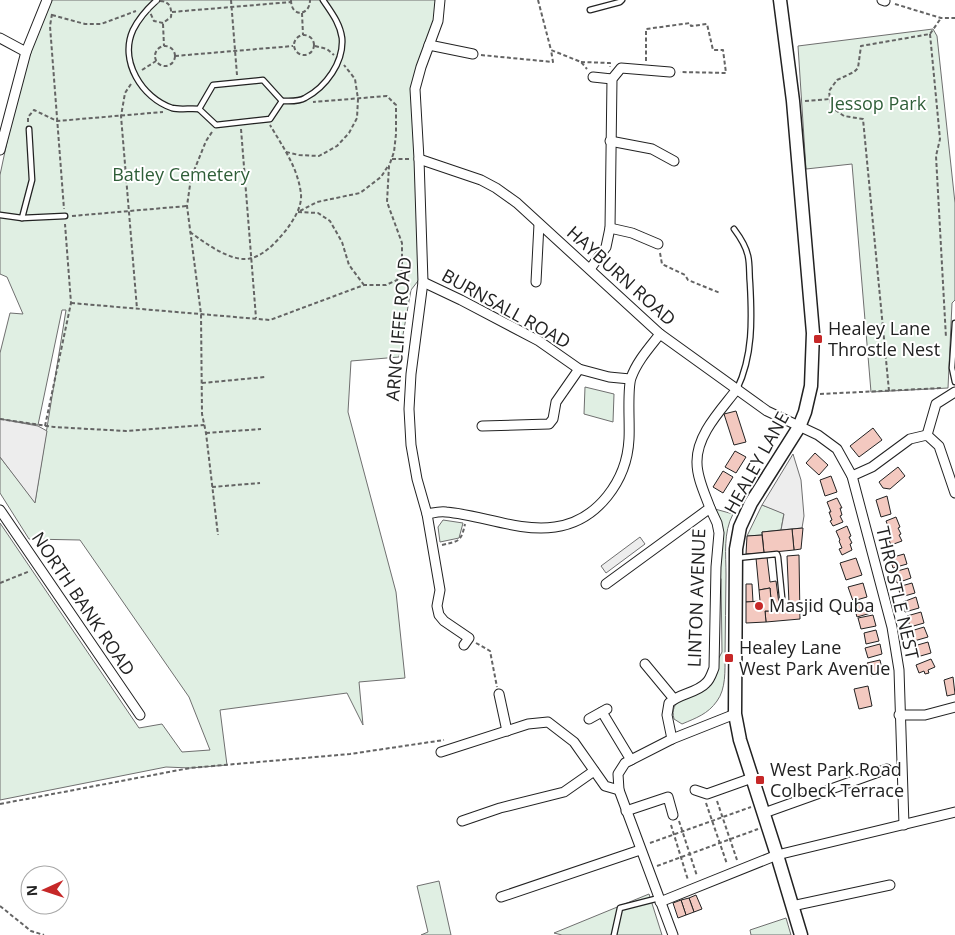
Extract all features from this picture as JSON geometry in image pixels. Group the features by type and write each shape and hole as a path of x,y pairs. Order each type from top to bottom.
{"main road":[{"name":"HEALEY LANE","path":"780,0 793,101 813,333 810,394 798,427 751,503 740,526 736,549 735,714 740,740 801,935"}],"street":[{"path":"0,150 26,52 47,0"},
{"name":"ARNCLIFFE ROAD","path":"440,0 438,21 415,88 423,282 411,374 409,410 411,444 417,478 427,514 440,590 436,606 439,615 444,621 467,642"},
{"path":"0,38 26,52"},
{"path":"429,45 473,54"},
{"path":"590,270 606,247 610,228 610,79 621,68 670,72"},
{"path":"593,77 610,79"},
{"path":"610,141 652,149 674,161"},
{"name":"HAYBURN ROAD","path":"419,159 481,180 496,188 517,203 660,334 767,411 798,427"},
{"path":"536,282 539,224"},
{"path":"610,228 658,244"},
{"name":"BURNSALL ROAD","path":"423,282 539,341 579,369 609,377 630,379"},
{"path":"427,514 445,512 525,527 555,527 568,524 580,518 604,501 612,490 627,459 630,379 641,359 660,334"},
{"path":"482,426 549,424 553,419 556,402 579,369"},
{"name":"LINTON AVENUE","path":"674,699 707,683 714,668 716,567 719,533 698,474 697,463 698,451 706,431 737,389"},
{"path":"927,435 936,404 952,390"},
{"name":"THROSTLE NEST","path":"798,427 818,435 838,449 852,476 892,627 898,670 904,825"},
{"path":"852,476 872,467 910,439 927,435"},
{"path":"927,435 939,446 955,493"},
{"path":"606,584 710,508"},
{"name":"NORTH BANK ROAD","path":"0,510 140,715"},
{"path":"645,664 674,699 669,702 668,715 672,739"},
{"path":"499,694 507,731"},
{"path":"900,715 924,715 955,708"},
{"path":"590,719 605,711 631,760"},
{"path":"673,935 626,811 619,790 618,774 625,763 672,739 735,714"},
{"path":"441,752 528,724 548,722 574,742 605,786 619,790"},
{"path":"762,808 886,769"},
{"path":"462,821 500,808 564,792 594,771"},
{"path":"696,790 710,793 752,778"},
{"path":"626,811 668,797 673,816"},
{"path":"659,900 696,888 777,855 955,812"},
{"path":"501,897 640,849"},
{"path":"792,906 890,885"}],"lane":[{"path":"157,0 142,13 132,32 129,52 132,71 140,86 154,98 173,108 200,109 216,125 270,120 282,101"},
{"path":"282,101 303,100 316,90 334,71 342,52 342,36 336,19 323,0"},
{"path":"590,10 622,0"},
{"path":"200,109 213,85 238,82 264,80 282,101"},
{"path":"22,218 32,180 29,129"},
{"path":"0,215 22,218 64,216"},
{"path":"734,229 743,241 748,256 751,317 750,348 737,389"},
{"path":"955,323 952,368 955,382"},
{"path":"736,558 777,554 782,597"},
{"path":"614,935 620,908 659,900"}],"path":[{"path":"231,0 238,82"},
{"path":"172,12 291,1 293,10 302,13 310,7 310,0"},
{"path":"473,54 553,62 538,0"},
{"path":"884,0 940,18 955,18"},
{"path":"52,15 85,24 101,24 148,8 160,1 165,1 171,7 171,17 163,23 154,21 148,8"},
{"path":"302,13 304,34"},
{"path":"940,18 930,34 940,139 936,156 946,340"},
{"path":"163,23 164,46"},
{"path":"646,70 646,29 690,23 691,26 707,24 713,50 723,50 726,73 670,72"},
{"path":"304,34 312,37 315,46 310,53 302,55 295,52 293,46 298,36 304,34"},
{"path":"889,391 863,120 844,116 830,107 829,91 837,80 858,68 861,46 930,34"},
{"path":"164,46 170,46 175,56 169,65 159,65 156,61 157,50 164,46"},
{"path":"175,56 293,46"},
{"path":"286,152 319,156 337,146 349,133 357,118 358,98 355,79 339,58 327,49 315,46"},
{"path":"551,50 581,62 610,63 610,79"},
{"path":"137,309 121,116 125,92 145,66 156,61"},
{"path":"581,62 593,77"},
{"path":"71,303 270,320 364,285 386,285 397,280 402,269 402,243 387,202 389,166 394,152 396,134 396,105 387,96 312,102"},
{"path":"793,101 830,99"},
{"path":"29,129 28,117 34,110 57,122 170,111"},
{"path":"190,232 207,244 232,257 251,259 265,252 281,236 296,216 301,196 296,170 266,120"},
{"path":"241,123 256,318"},
{"path":"216,125 206,142 191,178 187,206 201,314 202,414 218,535"},
{"path":"391,159 419,159"},
{"path":"298,212 317,202 360,193 381,177 389,166"},
{"path":"64,216 187,206"},
{"path":"298,212 318,213 330,221 342,242 349,265 364,285"},
{"path":"658,244 662,264 684,275 688,280 720,293"},
{"path":"202,383 264,378"},
{"path":"810,394 952,390"},
{"path":"0,419 54,427 126,431 204,425"},
{"path":"206,434 261,429"},
{"path":"212,487 260,483"},
{"path":"432,546 457,542 461,538 466,516"},
{"path":"0,583 39,568"},
{"path":"467,642 490,651 499,694"},
{"path":"0,804 190,768 350,754 445,740"},
{"path":"710,793 722,817 740,870"},
{"path":"710,793 706,802 730,874"},
{"path":"640,849 674,834 722,817 762,808"},
{"path":"673,816 679,819 690,854 696,888 681,857 669,821 673,816"},
{"path":"648,869 768,826"},
{"path":"0,906 31,931 44,935"}],"green space":[{"name":"Batley Cemetery","path":"47,0 440,0 415,89 421,277 411,290 399,357 351,361 348,412 396,592 405,678 359,682 363,725 347,693 220,710 227,765 190,768 166,767 0,800 0,523 139,728 162,724 182,752 210,750 189,697 80,540 29,539 0,493 0,457 35,502 66,310 62,310 38,425 0,419 0,353 10,313 23,314 7,277 0,274 0,175 26,52"},
{"name":"Jessop Park","path":"933,29 937,36 955,203 955,300 952,303 948,388 871,392 852,164 806,169 798,46"},
{"path":"585,387 614,394 613,422 584,414"},
{"path":"762,505 784,513 781,530 762,532 762,535 747,536"},
{"path":"715,509 733,514 726,544 724,679 720,696 710,709 682,724 674,719 674,707 680,700 701,692 722,652 721,579 718,574"},
{"path":"443,520 463,523 459,538 440,542 438,527"},
{"path":"439,881 451,935 421,935 428,932 417,886"},
{"path":"649,894 662,935 562,935 554,933"},
{"path":"786,918 791,935 751,935 750,930"}],"shaded area":[{"path":"0,419 38,426 47,431 35,503 0,457"},
{"path":"793,454 801,480 804,516 802,528 781,530 784,514 762,505"},
{"path":"640,537 645,544 606,573 601,566"}],"building":[{"path":"736,411 746,442 734,445 724,414"},
{"path":"873,428 882,440 859,457 850,446"},
{"path":"735,451 746,457 736,473 725,467"},
{"path":"815,453 828,465 819,475 806,463"},
{"path":"898,467 905,476 890,489 883,488 879,482"},
{"path":"723,471 733,477 723,493 713,487"},
{"path":"831,476 837,492 825,496 820,480"},
{"path":"887,496 891,514 881,517 876,500"},
{"path":"837,498 842,508 840,508 842,515 840,516 843,522 833,526 830,521 832,520 829,512 831,512 827,502"},
{"path":"896,517 902,541 891,545 888,532 890,531 886,521"},
{"path":"847,526 851,536 849,537 852,543 850,544 852,550 842,555 839,549 842,548 840,540 836,531"},
{"path":"803,528 801,549 794,550 792,529"},
{"path":"792,529 794,550 764,553 762,532"},
{"path":"762,535 764,553 746,554 747,536"},
{"path":"904,554 907,564 893,568 890,558"},
{"path":"799,555 800,619 766,622 765,611 772,611 770,588 759,590 756,558 767,557 770,582 776,581 779,604 789,603 787,556"},
{"path":"856,558 862,575 846,580 840,563"},
{"path":"908,568 911,578 897,583 894,572"},
{"path":"863,583 867,597 853,601 848,587"},
{"path":"912,583 915,593 901,597 898,587"},
{"path":"746,584 752,584 753,602 746,602"},
{"name":"Masjid Quba","path":"770,588 772,611 765,611 766,622 746,623 746,602 760,601 759,590"},
{"path":"916,597 919,608 905,612 903,602"},
{"path":"868,602 871,613 857,617 854,606"},
{"path":"921,612 924,623 910,627 907,616"},
{"path":"873,615 876,626 861,629 858,618"},
{"path":"924,627 928,637 914,641 911,631"},
{"path":"876,630 879,641 866,644 864,633"},
{"path":"928,642 931,653 917,657 914,646"},
{"path":"880,644 882,654 868,658 865,648"},
{"path":"931,659 935,667 928,670 929,673 925,674 924,671 919,673 916,665"},
{"path":"880,660 883,673 871,676 867,663"},
{"path":"953,677 955,694 947,696 944,680"},
{"path":"868,686 872,706 859,709 854,689"},
{"path":"696,895 702,909 694,912 689,898"},
{"path":"689,898 694,912 686,915 681,900"},
{"path":"681,900 686,915 678,918 673,903"}],"place":[{"name":"Healey Lane Throstle Nest","path":"818,339"},
{"name":"Masjid Quba","path":"759,606"},
{"name":"Healey Lane West Park Avenue","path":"729,658"},
{"name":"West Park Road Colbeck Terrace","path":"760,780"}]}
